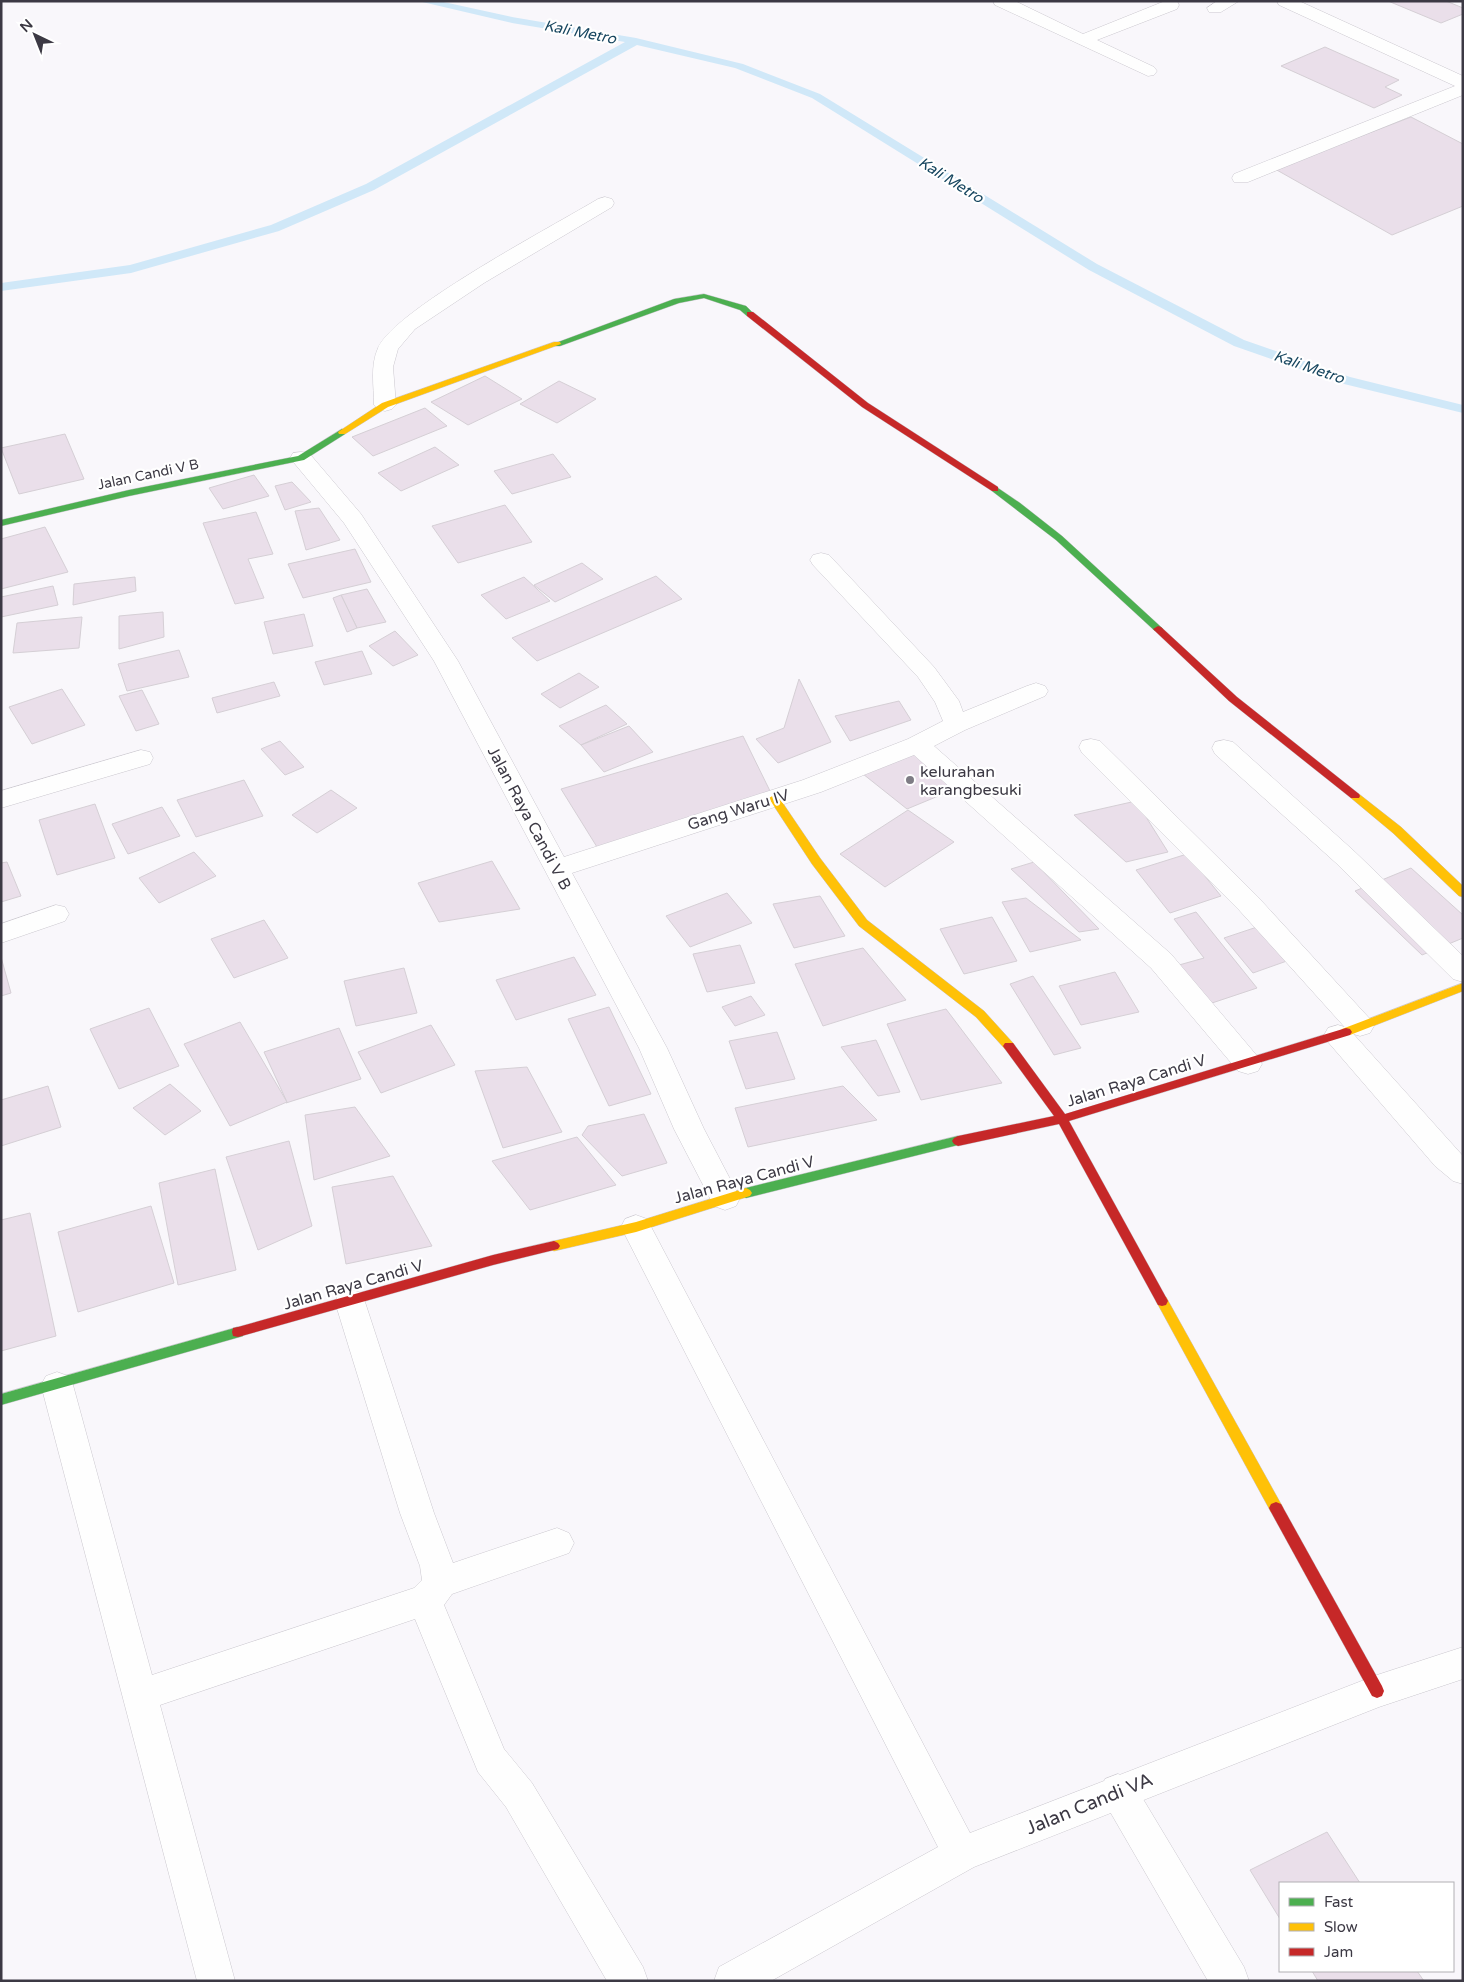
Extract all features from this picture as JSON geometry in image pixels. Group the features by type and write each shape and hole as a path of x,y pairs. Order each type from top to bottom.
{"street":[{"path":"1001,1 1148,71"},
{"path":"1215,8 1231,1"},
{"path":"1284,1 1463,83"},
{"path":"1083,40 1171,5"},
{"path":"1240,178 1463,89"},
{"path":"385,405 383,367 388,348 408,324 477,278 605,203"},
{"path":"301,458 385,405 678,301 704,296 743,308 865,405 978,476 1064,541 1233,699 1397,830 1463,893"},
{"name":"Jalan Candi V B","path":"1,523 129,493 301,458"},
{"name":"Jalan Raya Candi V B","path":"301,458 353,519 446,661 653,1048 689,1129 725,1198"},
{"path":"821,560 926,672 947,702 956,724"},
{"name":"Gang Waru IV","path":"556,869 829,780 917,744 956,724 1036,691"},
{"path":"917,744 1161,961 1248,1064"},
{"path":"1091,747 1248,903 1349,1030 1445,1158 1463,1173"},
{"path":"1224,748 1345,857 1463,972"},
{"path":"1,800 141,758"},
{"path":"774,798 816,861 863,923 980,1014 1012,1050 1062,1120 1376,1691"},
{"path":"1,934 56,914"},
{"name":"Jalan Raya Candi V","path":"1,1400 493,1260 636,1227 725,1198 872,1164 994,1132 1062,1120 1248,1064 1349,1030 1463,987"},
{"path":"636,1227 961,1854"},
{"path":"350,1302 417,1513 437,1566 432,1592 491,1760 519,1795 629,1981"},
{"path":"57,1385 216,1981"},
{"path":"139,1696 432,1592 557,1543"},
{"name":"Jalan Candi VA","path":"733,1981 961,1854 1376,1691 1463,1663"},
{"path":"1118,1791 1230,1981"}],"building":[{"path":"1388,1 1446,1 1463,8 1463,14 1441,23"},
{"path":"1325,47 1399,80 1385,87 1402,95 1374,108 1281,66"},
{"path":"1411,117 1463,144 1463,206 1392,235 1275,169"},
{"path":"485,376 522,399 468,425 431,402"},
{"path":"559,381 596,399 557,423 520,404"},
{"path":"425,408 447,426 373,456 352,437"},
{"path":"65,434 84,479 19,494 1,448"},
{"path":"435,447 459,465 401,491 378,473"},
{"path":"553,454 571,477 512,494 494,471"},
{"path":"254,475 269,496 223,509 209,488"},
{"path":"292,482 311,502 285,510 275,486"},
{"path":"505,505 532,542 458,563 432,526"},
{"path":"319,508 340,540 306,550 295,511"},
{"path":"256,512 273,554 248,559 264,598 235,604 203,523"},
{"path":"45,527 68,572 1,589 1,539"},
{"path":"355,549 371,582 303,598 288,564"},
{"path":"582,563 603,579 555,602 534,585"},
{"path":"656,576 682,599 537,661 512,638"},
{"path":"135,577 136,591 73,605 74,584"},
{"path":"524,577 550,601 506,619 481,595"},
{"path":"53,586 58,605 1,617 1,597"},
{"path":"367,589 386,622 357,628 341,595"},
{"path":"341,595 357,628 347,632 333,598"},
{"path":"163,612 164,637 119,649 119,616"},
{"path":"304,614 313,646 273,654 264,622"},
{"path":"82,617 79,648 13,653 17,623"},
{"path":"395,631 418,655 393,666 369,646"},
{"path":"179,650 189,677 127,691 118,664"},
{"path":"362,651 372,674 324,685 315,662"},
{"path":"579,673 599,687 560,708 541,694"},
{"path":"799,679 831,742 778,763 756,739 784,728"},
{"path":"274,682 280,696 217,713 212,698"},
{"path":"62,689 85,725 32,744 9,707"},
{"path":"142,690 159,724 136,731 119,696"},
{"path":"899,701 911,720 850,741 835,716"},
{"path":"606,705 627,724 581,745 559,726"},
{"path":"629,726 653,752 604,772 581,745"},
{"path":"743,736 771,793 597,847 561,789"},
{"path":"280,741 304,767 285,775 261,749"},
{"name":"kelurahan karangbesuki","path":"910,751 960,787 907,809 863,774"},
{"path":"244,780 263,816 196,837 177,800"},
{"path":"331,790 357,808 317,833 292,815"},
{"path":"1136,801 1168,852 1126,862 1074,815"},
{"path":"95,804 115,858 57,875 39,820"},
{"path":"162,807 180,836 128,854 112,824"},
{"path":"908,810 954,842 885,887 840,854"},
{"path":"194,852 216,876 159,903 139,878"},
{"path":"1187,854 1221,896 1170,913 1136,870"},
{"path":"492,861 520,909 439,922 418,883"},
{"path":"7,862 21,896 1,902 1,863"},
{"path":"1034,862 1099,929 1079,932 1011,869"},
{"path":"1411,868 1463,915 1463,938 1422,955 1355,891"},
{"path":"727,893 752,923 690,947 666,916"},
{"path":"820,896 845,936 794,948 773,904"},
{"path":"1026,898 1081,940 1030,952 1002,902"},
{"path":"1196,912 1257,988 1209,1004 1179,965 1204,958 1174,919"},
{"path":"992,917 1017,961 964,974 940,929"},
{"path":"264,920 288,958 234,978 211,939"},
{"path":"1272,922 1301,956 1253,973 1224,938"},
{"path":"740,945 755,983 707,992 693,954"},
{"path":"863,948 906,1000 823,1026 795,964"},
{"path":"1,957 11,993 1,996"},
{"path":"574,957 596,995 516,1020 496,980"},
{"path":"404,968 417,1013 356,1026 344,981"},
{"path":"1115,972 1139,1012 1081,1025 1059,986"},
{"path":"1033,976 1081,1048 1054,1055 1010,984"},
{"path":"751,996 765,1015 735,1026 722,1007"},
{"path":"609,1007 651,1094 609,1106 568,1019"},
{"path":"149,1008 179,1066 119,1089 90,1029"},
{"path":"946,1009 1002,1083 921,1100 887,1024"},
{"path":"240,1022 287,1102 230,1126 184,1044"},
{"path":"431,1025 455,1065 381,1093 358,1052"},
{"path":"339,1028 361,1079 286,1103 264,1052"},
{"path":"777,1032 795,1079 746,1089 729,1041"},
{"path":"876,1040 900,1092 878,1096 841,1047"},
{"path":"527,1067 562,1132 503,1148 475,1071"},
{"path":"170,1084 201,1111 165,1135 133,1108"},
{"path":"48,1086 61,1127 1,1146 1,1100"},
{"path":"843,1086 877,1120 748,1147 735,1108"},
{"path":"355,1107 390,1156 314,1180 305,1115"},
{"path":"644,1114 667,1163 622,1176 582,1135 588,1126"},
{"path":"577,1137 616,1185 530,1210 492,1161"},
{"path":"289,1141 312,1226 258,1250 226,1157"},
{"path":"215,1169 236,1270 178,1285 159,1183"},
{"path":"393,1176 432,1246 346,1264 332,1187"},
{"path":"151,1206 174,1283 78,1312 58,1232"},
{"path":"30,1213 56,1336 1,1351 1,1220"},
{"path":"1327,1832 1359,1882 1279,1882 1279,1917 1250,1870"},
{"path":"1313,1972 1418,1972 1424,1981 1318,1981"}],"waterway":[{"name":"Kali Metro","path":"423,1 512,20 636,41"},
{"path":"1,287 131,269 275,228 370,187 636,41"},
{"name":"Kali Metro","path":"636,41 739,66 816,96 1093,267 1239,343 1345,380 1463,409"}],"traffic: fast":[{"path":"557,344 677,301 704,296 743,308 750,314"},
{"path":"1,523 129,493 301,458 342,432"},
{"path":"995,489 1059,538 1158,629"},
{"path":"746,1193 958,1141"},
{"path":"1,1400 238,1332"}],"traffic: slow":[{"path":"342,432 385,405 557,344"},
{"path":"1355,796 1397,830 1463,893"},
{"path":"774,798 816,861 863,923 980,1014 1009,1046"},
{"path":"1346,1032 1463,987"},
{"path":"554,1246 636,1227 746,1193"},
{"path":"1162,1301 1276,1508"}],"traffic: jam":[{"path":"750,314 865,405 995,489"},
{"path":"1158,629 1233,699 1355,796"},
{"path":"958,1141 1062,1119 1346,1032"},
{"path":"1009,1046 1062,1119 1162,1301"},
{"path":"238,1332 493,1260 554,1246"},
{"path":"1276,1508 1377,1691"}],"place":[{"name":"kelurahan karangbesuki","path":"910,780"}]}
